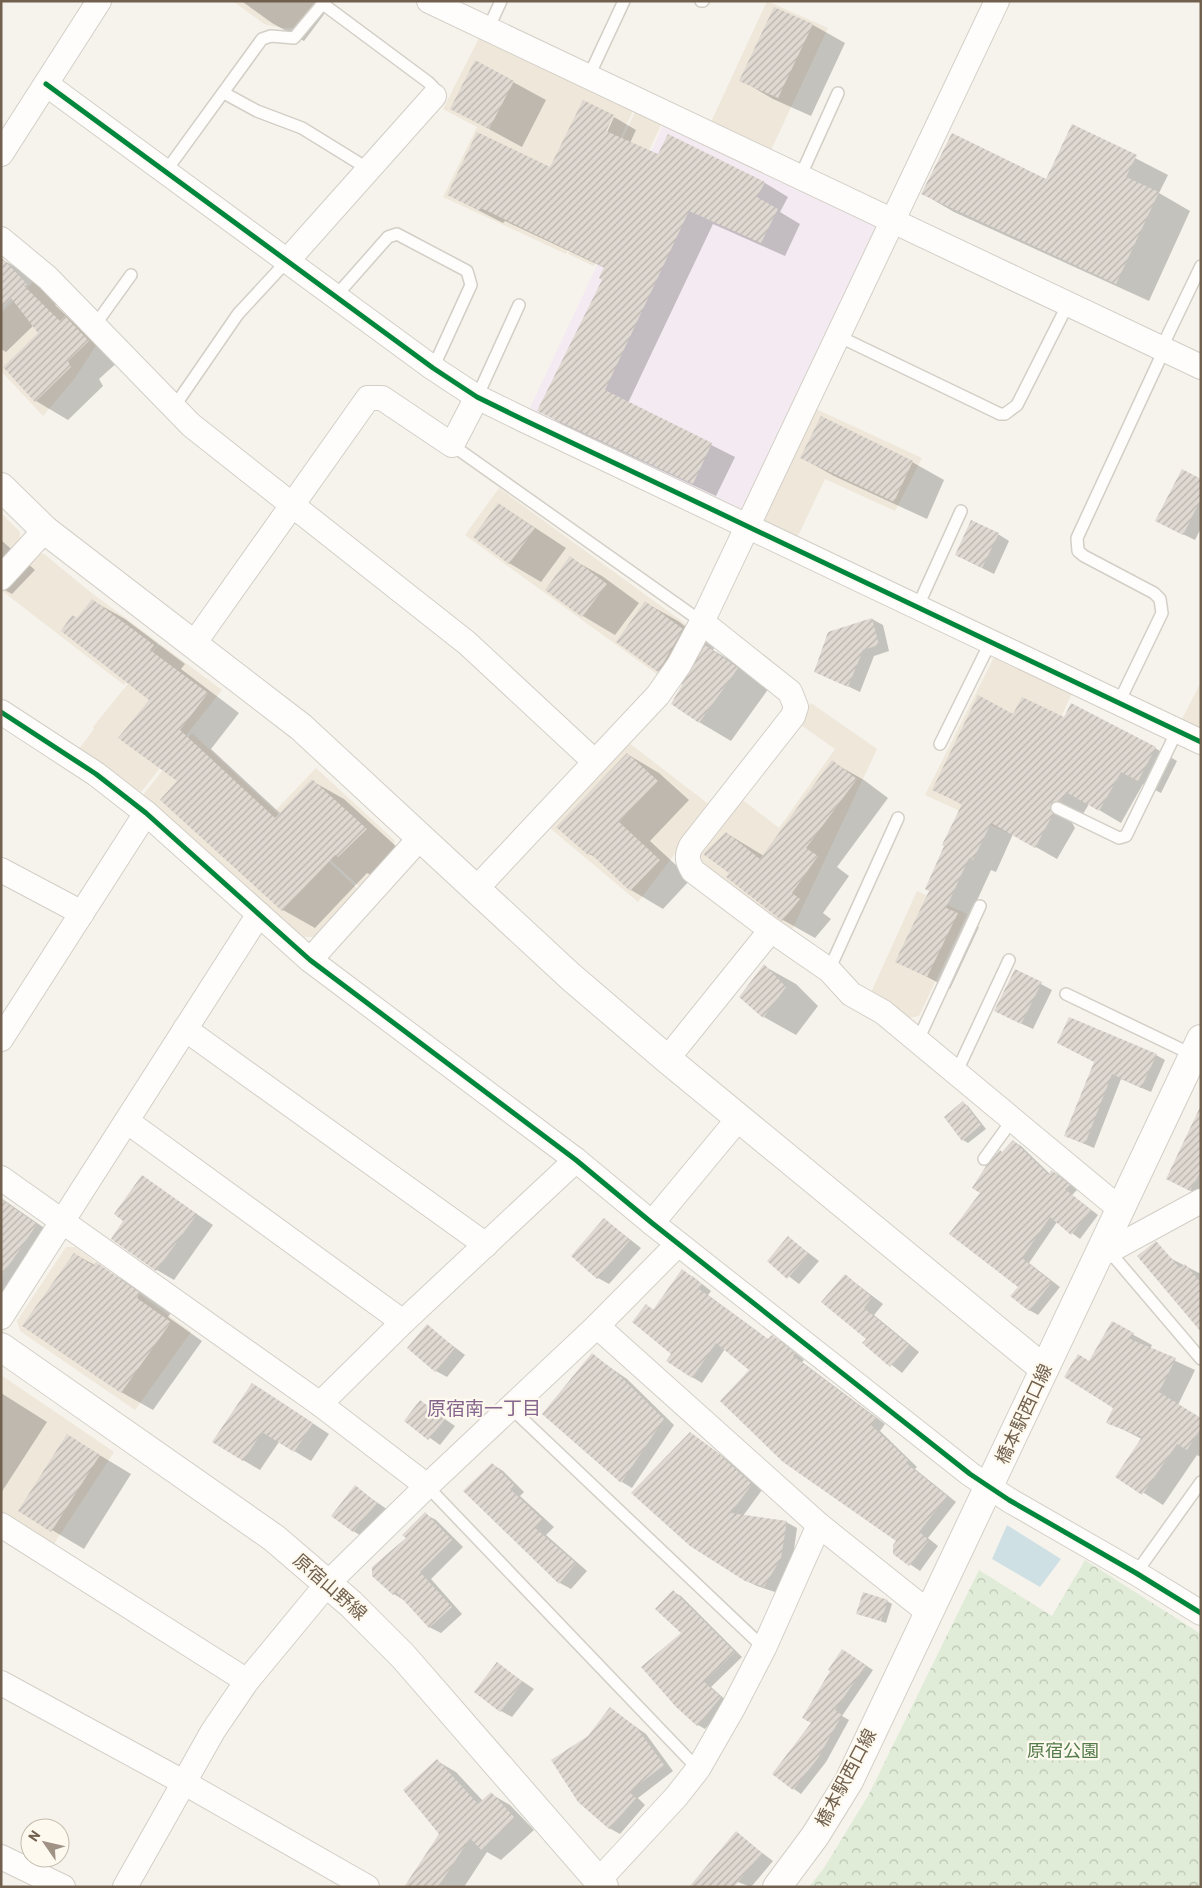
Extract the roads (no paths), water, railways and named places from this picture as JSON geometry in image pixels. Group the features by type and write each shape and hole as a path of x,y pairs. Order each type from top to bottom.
{"street":[{"path":"1,154 99,1"},
{"path":"429,1 1201,368"},
{"path":"476,890 594,761 658,695 679,666 747,528 997,1"},
{"path":"46,84 433,368 477,396 747,528 1201,742"},
{"path":"287,261 434,96"},
{"path":"1,239 48,278 192,425 292,507 467,643 594,761"},
{"path":"193,644 368,398 382,398 452,445 477,396"},
{"path":"1,487 45,530 301,727 476,890 667,1059 1044,1369"},
{"path":"1,578 45,530"},
{"path":"702,622 790,692 796,707 793,716 691,846 687,855 688,863 693,871 770,930 829,970 852,994 883,1012 957,1071 1120,1209"},
{"path":"1,712 96,774 146,813 310,960 576,1160 678,1244 989,1488 1201,1613"},
{"path":"5,1027 82,913 146,813"},
{"path":"310,960 420,838"},
{"path":"1,870 82,913"},
{"path":"1,1318 64,1223 259,914"},
{"path":"667,1059 770,930"},
{"path":"185,1029 486,1245"},
{"name":"橋本駅西口線","path":"777,1887 815,1836 849,1781 1044,1369 1106,1250 1120,1209 1197,1047"},
{"path":"652,1223 739,1118"},
{"path":"128,1122 403,1322"},
{"path":"320,1404 403,1322 576,1160"},
{"path":"1,1178 320,1404 427,1486"},
{"path":"1106,1250 1201,1201"},
{"path":"125,1887 213,1731 247,1681 328,1583 427,1486 597,1326 678,1244"},
{"path":"597,1326 819,1525 928,1612"},
{"name":"原宿山野線","path":"1,1347 274,1538 328,1583 366,1617 403,1656 602,1884"},
{"path":"1,1525 247,1681"},
{"path":"602,1884 698,1769 733,1708 764,1648 819,1525"},
{"path":"1,1683 183,1782 367,1887"},
{"path":"1,1857 63,1887"}],"lane":[{"path":"488,29 501,1"},
{"path":"588,78 624,1"},
{"path":"166,171 262,39 271,36 294,38 324,3 428,82 433,87 434,96"},
{"path":"224,93 257,111 302,128 370,170"},
{"path":"800,177 838,93"},
{"path":"335,297 388,238 397,234 468,271 471,284 433,368"},
{"path":"174,407 238,314 287,261"},
{"path":"1119,702 1162,613 1162,605 1154,593 1084,556 1078,551 1077,538 1201,266"},
{"path":"95,325 131,274"},
{"path":"477,396 519,305"},
{"path":"838,336 1000,414 1005,414 1017,405 1068,306"},
{"path":"452,445 702,622"},
{"path":"917,608 961,510"},
{"path":"940,744 990,643"},
{"path":"1057,808 1119,838 1126,836 1177,731"},
{"path":"829,970 898,818"},
{"path":"918,1040 980,906"},
{"path":"957,1071 1010,960"},
{"path":"1066,994 1197,1047"},
{"path":"984,1159 1013,1118"},
{"path":"1106,1250 1201,1359"},
{"path":"511,1408 764,1648"},
{"path":"1136,1573 1201,1482"},
{"path":"427,1486 698,1769"}],"district":[{"name":"原宿南一丁目","path":"484,1408"}],"park label":[{"name":"原宿公園","path":"1063,1751"}]}
